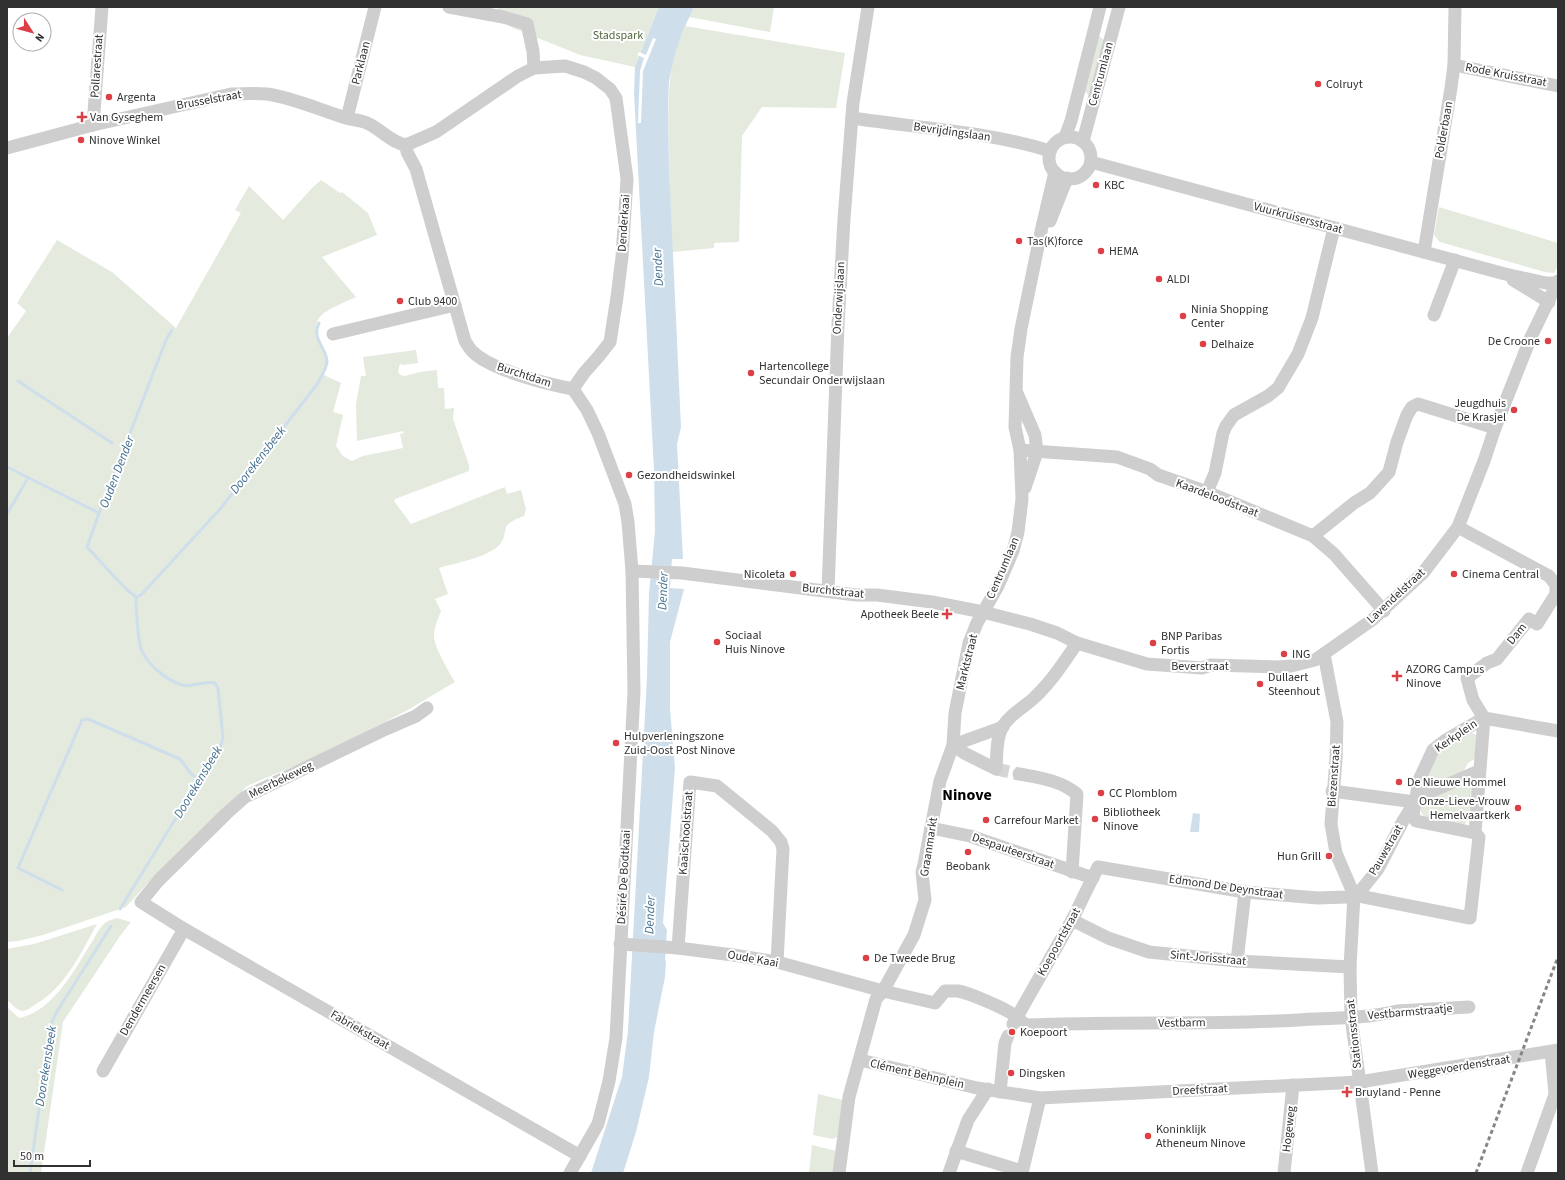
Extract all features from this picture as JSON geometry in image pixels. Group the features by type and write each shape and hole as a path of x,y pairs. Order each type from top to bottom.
{"street":[{"name":"Pollarestraat","path":"93,125 102,7"},
{"name":"Parklaan","path":"347,118 375,7"},
{"path":"406,145 436,132 518,76 534,68 533,51 527,24 504,12 449,7"},
{"name":"Onderwijslaan","path":"828,590 838,325 852,118 868,7"},
{"name":"Centrumlaan","path":"983,612 998,586 1013,551 1021,518 1022,499 1020,450 1015,427 1015,388 1021,329 1035,258 1055,172 1050,161 1050,151 1057,141 1065,137 1070,125 1100,7"},
{"name":"Centrumlaan","path":"1083,140 1119,7"},
{"name":"Polderbaan","path":"1424,252 1454,65 1455,7"},
{"name":"Rode Kruisstraat","path":"1454,65 1558,86"},
{"name":"Denderkaai","path":"534,68 565,66 573,68 596,78 610,89 616,98 627,179 622,257 610,342 600,356 584,373 573,389"},
{"name":"Brusselstraat","path":"7,148 93,125 230,94 268,94 317,107 368,124 398,144 406,145"},
{"name":"Bevrijdingslaan","path":"852,118 952,131 1012,141 1050,151"},
{"path":"1055,172 1060,176 1074,178 1085,173 1091,162 1091,154 1083,140 1077,137 1065,137"},
{"name":"Burchtdam","path":"406,145 407,152 416,169 465,341 469,348 477,355 496,366 516,374 573,389"},
{"name":"Vuurkruisersstraat","path":"1091,162 1505,274 1546,283 1558,282"},
{"name":"Centrumlaan","path":"1035,258 1067,178"},
{"path":"1207,492 1215,473 1223,433 1226,426 1234,415 1268,396 1278,388 1298,354 1312,318 1334,228"},
{"path":"1434,315 1455,260"},
{"name":"Vuurkruisersstraat","path":"1505,274 1549,302"},
{"name":"Lavendelstraat","path":"1324,654 1384,611 1422,573 1458,528 1531,337 1558,282"},
{"path":"333,334 455,305"},
{"name":"Centrumlaan","path":"1015,388 1035,435 1037,452 1022,499"},
{"name":"Désiré De Bodtkaai","path":"570,1173 598,1124 609,1081 616,1038 623,945 634,692 642,571 628,522 625,504 610,460 587,410 573,389"},
{"path":"1313,536 1354,503 1370,493 1389,472 1397,442 1407,415 1412,407 1418,404 1495,428"},
{"name":"Kaardeloodstraat","path":"1020,450 1116,456 1150,469 1158,475 1207,492 1313,536 1334,554 1384,611"},
{"name":"Dam","path":"1458,528 1549,576 1557,585 1556,594 1537,624 1529,619 1497,659 1487,663 1467,678"},
{"name":"Burchtstraat","path":"642,571 682,573 932,602 983,612 1030,624 1057,633 1077,643"},
{"name":"Marktstraat","path":"955,713 969,643 983,612"},
{"path":"953,745 964,753 996,769 998,742 1003,727 1016,712 1034,698 1051,680 1077,643"},
{"name":"Beverstraat","path":"1077,643 1147,664 1202,668 1211,665 1291,666 1316,660 1324,654"},
{"name":"Biezenstraat","path":"1324,654 1337,722 1336,759 1330,824 1336,853 1354,895"},
{"name":"Kerkplein","path":"1467,678 1473,700 1484,718 1475,833 1416,821 1413,814 1419,780 1433,750 1446,740 1484,718"},
{"name":"Meerbekeweg","path":"141,902 159,880 245,797 416,716 427,708"},
{"name":"Graanmarkt","path":"882,991 914,935 919,922 924,900 922,872 940,781 953,745 955,713"},
{"path":"1484,718 1558,731"},
{"path":"953,745 1003,727"},
{"path":"1332,791 1415,802 1423,795 1479,771"},
{"path":"1019,774 1056,782 1068,787 1076,794 1072,872"},
{"name":"Kaaischoolstraat","path":"678,948 690,782 717,786 772,831 781,842 782,849 777,962"},
{"name":"Pauwstraat","path":"1354,895 1362,889 1378,869 1403,821 1415,802"},
{"name":"Despauteerstraat","path":"931,828 970,836 1072,872 1096,873"},
{"name":"Edmond De Deynstraat","path":"1096,873 1245,892 1318,898 1348,897 1354,895 1470,918 1479,837 1475,833"},
{"name":"Koepoortstraat","path":"1012,1026 1072,920 1096,873"},
{"path":"1237,961 1245,892"},
{"name":"Stationsstraat","path":"1354,895 1350,967 1351,1017 1372,1173"},
{"name":"Fabriekstraat","path":"141,902 184,929 580,1156"},
{"name":"Sint-Jorisstraat","path":"1072,920 1108,938 1149,952 1237,961 1350,967"},
{"name":"Dendermeersen","path":"103,1071 184,929"},
{"name":"Oude Kaai","path":"623,945 678,948 777,962 882,991 935,1003 945,991 959,991 984,1000 1012,1026"},
{"name":"Clément Behnplein","path":"882,991 876,999 860,1060 941,1080 994,1091 1040,1098"},
{"name":"Vestbarmstraatje","path":"1351,1017 1387,1014 1397,1011 1469,1007"},
{"name":"Vestbarm","path":"1012,1026 1020,1021 1026,1025 1257,1022 1351,1017"},
{"path":"949,1173 968,1120 994,1091 1005,1043 1012,1026"},
{"path":"1527,1173 1556,1089 1555,1051"},
{"name":"Weggevoerdenstraat","path":"1359,1082 1555,1051"},
{"path":"839,1173 849,1097 860,1060"},
{"name":"Dreefstraat","path":"1040,1098 1359,1082"},
{"name":"Hogeweg","path":"1284,1173 1293,1085"},
{"path":"956,1151 1022,1172 1040,1098"}],"green space":[{"name":"Stadspark","path":"498,7 659,7 635,67 580,55 513,28 505,23 495,21"},
{"path":"694,7 774,7 770,32 689,17"},
{"path":"685,26 845,53 836,108 762,107 742,136 739,242 714,243 714,248 672,252 668,116 671,71 674,56"},
{"path":"1098,35 1105,41 1090,96 1083,90"},
{"path":"321,180 340,193 342,192 368,213 377,235 322,257 356,297 323,314 317,323 316,329 326,359 326,366 322,374 341,383 333,412 343,415 336,446 343,456 352,461 363,456 403,448 400,434 404,433 403,431 357,441 356,404 361,376 366,376 363,357 416,350 418,363 400,364 398,371 400,375 405,376 437,370 438,388 444,388 445,409 454,408 453,419 469,465 469,471 395,499 394,501 411,524 505,487 507,494 521,490 526,509 524,516 507,525 503,539 496,548 481,556 439,568 448,594 435,599 441,611 436,623 434,636 436,646 455,682 406,711 332,750 247,786 148,883 126,907 43,935 7,942 7,338 26,311 17,303 57,240 112,272 176,328 241,213 235,210 249,186 283,220"},
{"path":"1439,207 1558,243 1558,266 1554,273 1545,272 1440,242 1434,235"},
{"path":"1472,733 1478,736 1476,758 1468,763 1463,772 1427,786 1425,783 1438,754 1452,743"},
{"path":"1467,782 1473,786 1470,817 1464,825 1425,818 1420,808 1424,802"},
{"path":"117,918 131,922 120,936 63,1022 41,1173 7,1173 7,1007 19,1018 42,1008 61,989 77,967 101,927 107,921"},
{"path":"97,924 70,970 54,990 44,999 22,1011 7,1000 7,949 34,944"},
{"path":"818,1094 843,1100 837,1137 833,1139 813,1135"},
{"path":"812,1145 836,1151 834,1173 809,1173"}],"water":[{"name":"Dender","path":"659,7 694,7 682,33 675,54 669,81 668,105 669,168 681,427 677,444 683,559 672,559 670,588 684,589 670,642 670,709 675,768 663,923 667,930 666,961 665,977 654,1032 649,1077 636,1132 623,1173 591,1173 622,1077 628,1031 647,677 649,593 655,531 654,470 634,93 635,67"},
{"path":"1193,813 1200,814 1199,832 1190,832"}],"pier":[{"path":"653,38 656,39 643,71 641,123 638,123 640,71 644,58 637,55 639,52 646,55"}],"waterway":[{"name":"Doorekensbeek","path":"136,597 141,595 221,508 318,383 325,370 327,362 325,352 318,339 317,329 319,323"},
{"name":"Doorekensbeek","path":"120,909 221,745 223,737 218,688 215,683 206,682 190,686 182,685 176,683 152,666 144,655 140,645 136,597 125,588 87,547 166,340 172,330"},
{"path":"18,381 112,443"},
{"name":"Ouden Dender","path":"7,467 97,512"},
{"path":"7,514 28,478"},
{"path":"62,890 18,868 82,720 88,719 180,759 192,775 201,779"},
{"name":"Doorekensbeek","path":"30,1173 51,1024 56,1013 111,926"}],"tunnel":[{"path":"996,769 1019,774"}],"railway":[{"path":"1476,1173 1558,957"}],"place":[{"name":"Colruyt","path":"1318,84"},
{"name":"Argenta","path":"109,97"},
{"name":"Van Gyseghem","path":"82,117"},
{"name":"Ninove Winkel","path":"81,140"},
{"name":"KBC","path":"1096,185"},
{"name":"Tas(K)force","path":"1019,241"},
{"name":"HEMA","path":"1101,251"},
{"name":"ALDI","path":"1159,279"},
{"name":"Club 9400","path":"400,301"},
{"name":"Ninia Shopping Center","path":"1183,316"},
{"name":"De Croone","path":"1548,341"},
{"name":"Delhaize","path":"1203,344"},
{"name":"Hartencollege Secundair Onderwijslaan","path":"751,373"},
{"name":"Jeugdhuis De Krasjel","path":"1514,410"},
{"name":"Gezondheidswinkel","path":"629,475"},
{"name":"Nicoleta","path":"793,574"},
{"name":"Cinema Central","path":"1454,574"},
{"name":"Apotheek Beele","path":"947,614"},
{"name":"Sociaal Huis Ninove","path":"717,642"},
{"name":"BNP Paribas Fortis","path":"1153,643"},
{"name":"ING","path":"1284,654"},
{"name":"AZORG Campus Ninove","path":"1397,676"},
{"name":"Dullaert Steenhout","path":"1260,684"},
{"name":"Hulpverleningszone Zuid-Oost Post Ninove","path":"616,743"},
{"name":"De Nieuwe Hommel","path":"1399,782"},
{"name":"CC Plomblom","path":"1101,793"},
{"name":"Onze-Lieve-Vrouw Hemelvaartkerk","path":"1518,808"},
{"name":"Bibliotheek Ninove","path":"1095,819"},
{"name":"Carrefour Market","path":"986,820"},
{"name":"Beobank","path":"968,852"},
{"name":"Hun Grill","path":"1329,856"},
{"name":"De Tweede Brug","path":"866,958"},
{"name":"Koepoort","path":"1012,1032"},
{"name":"Dingsken","path":"1011,1073"},
{"name":"Bruyland - Penne","path":"1347,1092"},
{"name":"Koninklijk Atheneum Ninove","path":"1148,1136"}],"district":[{"name":"Ninove","path":"967,795"}]}
